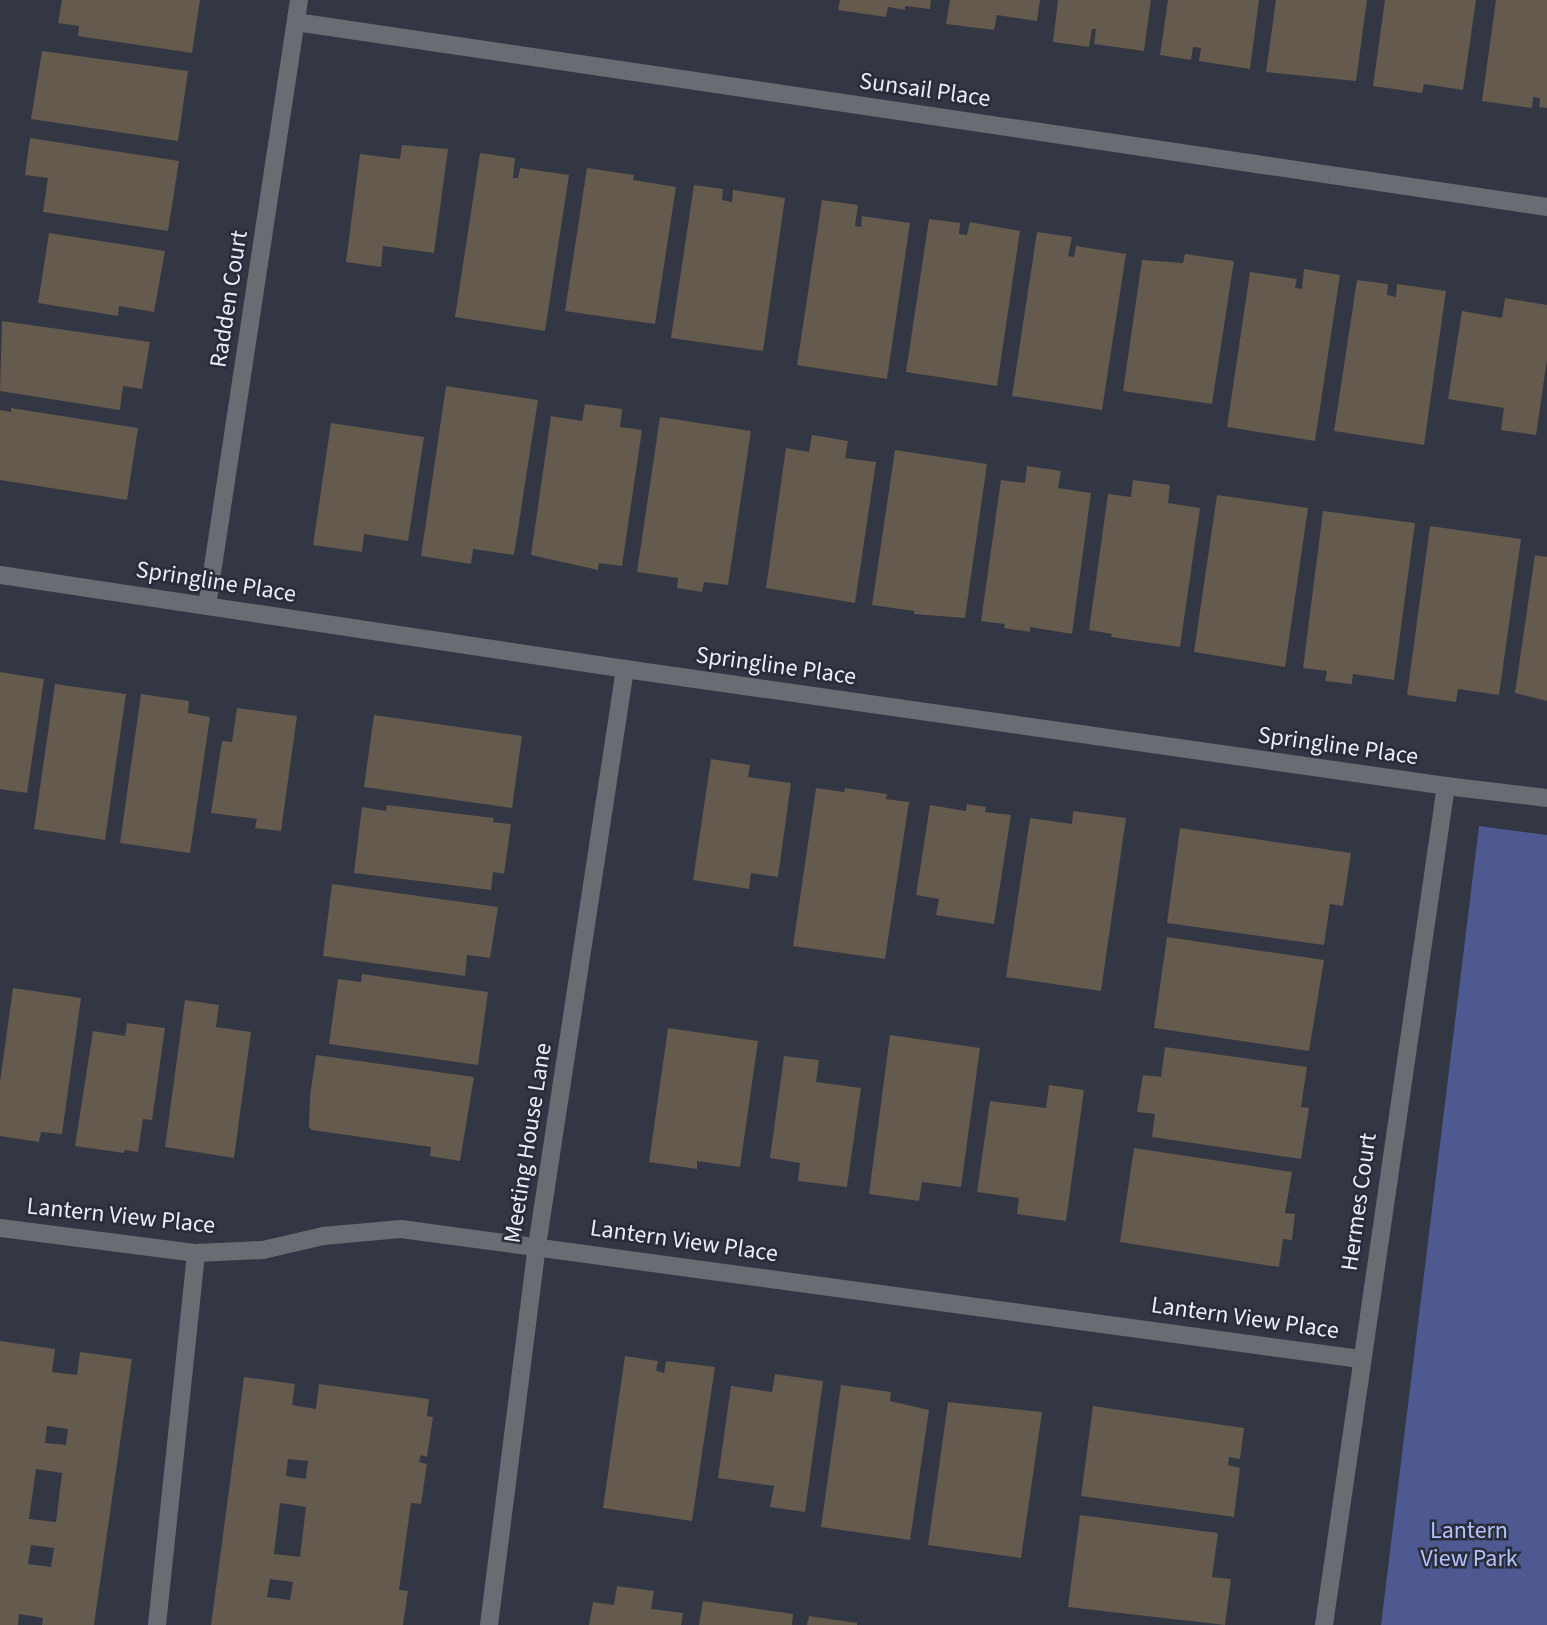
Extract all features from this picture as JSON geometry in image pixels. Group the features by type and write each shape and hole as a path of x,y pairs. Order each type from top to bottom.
{"street":[{"name":"Radden Court","path":"207,606 299,0"},
{"name":"Sunsail Place","path":"296,22 1547,207"},
{"name":"Springline Place","path":"0,575 625,669 1446,786 1547,798"},
{"name":"Meeting House Lane","path":"489,1625 537,1246 625,669"},
{"name":"Hermes Court","path":"1324,1625 1360,1359 1446,786"},
{"name":"Lantern View Place","path":"0,1228 197,1253 263,1250 323,1236 401,1229 1360,1359"},
{"path":"157,1625 197,1253"}],"green space":[{"name":"Lantern View Park","path":"1479,826 1547,835 1547,1625 1381,1625"}],"building":[{"path":"62,0 200,0 192,53 78,36 79,26 58,23"},
{"path":"840,0 931,0 930,9 905,6 905,10 888,7 886,17 838,10"},
{"path":"950,0 1040,0 1037,21 997,15 994,30 946,24"},
{"path":"1058,0 1151,0 1144,51 1094,44 1096,29 1092,29 1089,47 1053,42"},
{"path":"1168,0 1259,0 1250,69 1199,61 1201,48 1193,47 1191,60 1160,55"},
{"path":"1276,0 1367,0 1356,81 1266,72"},
{"path":"1385,0 1476,0 1463,90 1424,84 1422,93 1373,86"},
{"path":"1496,0 1547,0 1547,108 1539,107 1540,98 1533,97 1532,108 1482,101"},
{"path":"42,51 188,71 178,141 31,119"},
{"path":"30,138 179,161 168,231 43,212 48,178 25,175"},
{"path":"402,145 448,149 434,253 383,246 381,267 346,262 360,154 400,159"},
{"path":"480,153 515,158 513,178 518,178 520,168 569,175 545,331 455,317"},
{"path":"587,168 634,175 633,180 676,187 655,324 565,311"},
{"path":"694,185 723,189 722,200 732,202 733,190 785,198 763,351 671,338"},
{"path":"822,200 858,205 855,226 861,227 862,216 910,223 887,379 797,365"},
{"path":"929,219 960,223 959,234 967,235 970,222 1020,231 997,386 906,372"},
{"path":"1037,232 1072,237 1068,256 1074,257 1076,246 1126,254 1102,410 1012,396"},
{"path":"49,233 165,251 154,312 119,306 118,316 38,303"},
{"path":"1185,254 1234,261 1212,404 1123,391 1142,260 1183,263"},
{"path":"1304,269 1340,275 1315,441 1227,427 1250,272 1297,279 1295,288 1302,289"},
{"path":"1357,280 1388,284 1387,295 1396,297 1397,284 1446,291 1424,445 1334,431"},
{"path":"1505,298 1547,305 1547,360 1536,435 1501,430 1504,408 1448,399 1462,311 1502,318"},
{"path":"2,321 150,342 142,389 123,386 120,410 0,391"},
{"path":"446,386 538,400 514,555 473,549 471,564 421,556"},
{"path":"585,404 622,409 620,427 642,430 622,566 599,563 598,570 531,555 551,416 582,421"},
{"path":"11,408 138,428 127,500 0,480 0,410 11,412"},
{"path":"660,417 751,431 728,585 704,582 702,592 677,588 678,578 637,572"},
{"path":"331,423 424,437 408,541 364,534 362,552 313,545"},
{"path":"812,435 848,441 845,458 876,462 855,603 766,588 786,448 809,452"},
{"path":"895,450 987,464 965,618 914,614 914,611 872,605"},
{"path":"1027,466 1061,471 1058,488 1091,493 1072,634 1030,627 1030,632 1004,628 1005,624 981,621 1001,480 1025,483"},
{"path":"1133,480 1170,485 1168,503 1200,508 1180,647 1111,637 1112,634 1089,630 1108,494 1131,497"},
{"path":"1217,495 1308,508 1285,667 1194,652"},
{"path":"1323,511 1415,523 1394,680 1353,674 1352,684 1325,681 1327,671 1303,668"},
{"path":"1430,526 1521,539 1499,695 1458,689 1456,702 1407,695"},
{"path":"1535,555 1547,557 1547,701 1515,693"},
{"path":"0,672 44,679 27,793 0,789"},
{"path":"55,684 126,694 105,840 34,829"},
{"path":"141,694 189,701 188,713 210,717 190,853 120,843"},
{"path":"237,708 297,716 281,831 255,828 257,819 211,813 222,741 232,742"},
{"path":"374,715 522,736 512,808 364,787"},
{"path":"711,759 750,765 748,777 791,783 778,877 751,873 749,889 693,880"},
{"path":"816,788 844,792 845,788 887,794 886,799 909,802 885,959 793,946"},
{"path":"967,804 986,807 985,812 1011,815 994,924 936,915 939,899 916,895 930,805 966,811"},
{"path":"387,805 494,818 493,822 511,824 504,874 493,872 491,890 354,873 362,807 386,811"},
{"path":"1073,811 1126,818 1101,991 1006,977 1030,818 1072,824"},
{"path":"1180,828 1351,853 1343,906 1330,904 1324,945 1167,923"},
{"path":"332,884 498,907 490,958 467,955 465,976 323,956"},
{"path":"1167,937 1324,960 1309,1051 1154,1028"},
{"path":"362,974 488,992 478,1065 329,1044 338,979 361,982"},
{"path":"13,988 81,998 62,1134 41,1132 39,1142 0,1136 0,1082"},
{"path":"185,1000 219,1005 216,1027 251,1032 234,1158 165,1147"},
{"path":"127,1023 165,1028 152,1120 143,1119 138,1152 125,1150 124,1153 75,1146 93,1031 125,1036"},
{"path":"668,1028 758,1041 740,1167 697,1161 697,1169 649,1162"},
{"path":"890,1035 980,1048 961,1187 922,1182 919,1201 869,1194"},
{"path":"1165,1047 1307,1067 1301,1107 1309,1108 1301,1159 1152,1137 1155,1114 1137,1112 1143,1075 1161,1077"},
{"path":"316,1055 474,1077 460,1161 430,1156 431,1147 312,1130 309,1127 310,1096"},
{"path":"784,1056 819,1060 816,1082 861,1088 847,1187 798,1181 800,1163 770,1158"},
{"path":"1049,1085 1084,1090 1066,1221 1017,1214 1019,1198 977,1192 990,1101 1046,1108"},
{"path":"1134,1148 1292,1172 1285,1213 1295,1214 1292,1240 1283,1239 1279,1267 1120,1242"},
{"path":"0,1341 55,1349 52,1372 77,1375 80,1352 132,1359 94,1625 42,1625 43,1618 19,1614 18,1625 0,1625","holes":["47,1426 68,1429 66,1445 45,1443","36,1469 62,1473 56,1522 29,1519","31,1545 54,1548 51,1567 28,1564"]},
{"path":"625,1356 658,1361 656,1371 664,1373 666,1361 715,1367 692,1521 603,1508"},
{"path":"775,1374 823,1381 805,1512 770,1507 774,1486 718,1478 731,1386 772,1392"},
{"path":"244,1377 295,1384 292,1405 316,1409 319,1384 429,1399 427,1416 433,1417 427,1457 421,1455 419,1462 427,1464 421,1504 411,1503 399,1590 408,1591 403,1625 211,1625","holes":["288,1459 308,1461 306,1479 286,1476","280,1503 306,1507 300,1557 274,1554","270,1579 293,1582 290,1600 267,1597"]},
{"path":"841,1385 891,1392 890,1401 929,1410 910,1540 821,1527"},
{"path":"948,1402 1042,1412 1021,1558 928,1545"},
{"path":"1093,1406 1244,1428 1240,1459 1229,1457 1228,1465 1240,1468 1234,1517 1081,1496"},
{"path":"1080,1515 1218,1533 1212,1577 1231,1579 1225,1625 1068,1607"},
{"path":"617,1586 654,1591 651,1609 683,1613 681,1625 589,1625 593,1602 614,1605"},
{"path":"703,1601 793,1614 792,1625 699,1625"},
{"path":"809,1616 857,1623 857,1625 807,1625"}]}
